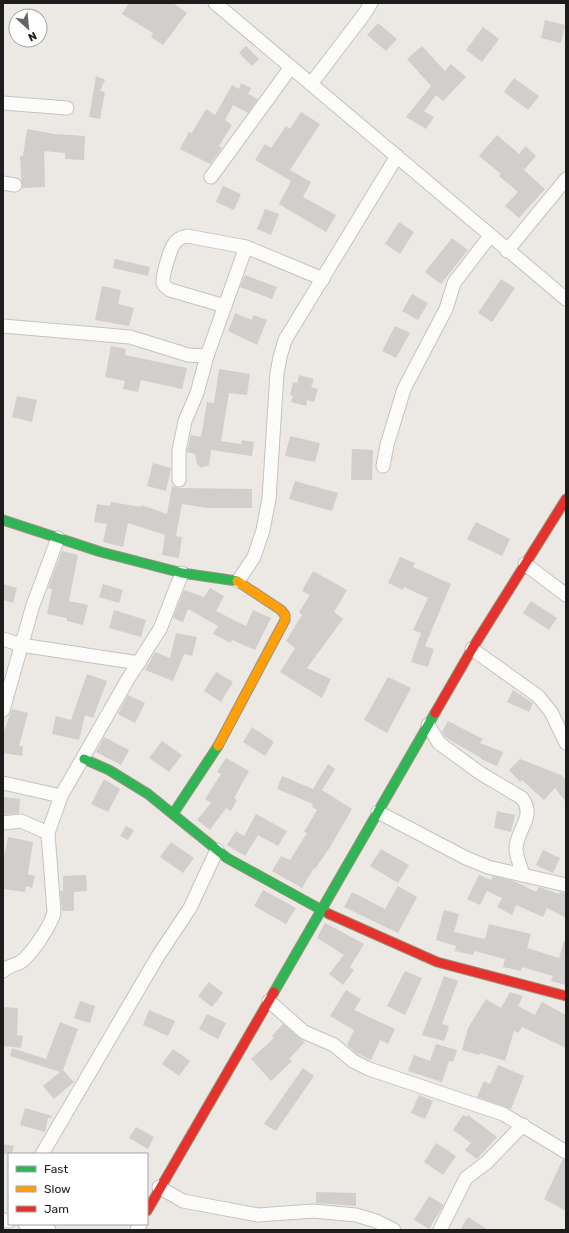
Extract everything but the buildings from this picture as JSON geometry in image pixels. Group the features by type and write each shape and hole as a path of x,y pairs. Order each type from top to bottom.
{"street":[{"path":"215,3 397,156 507,251 566,299"},
{"path":"311,84 366,13 371,3"},
{"path":"212,177 291,67"},
{"path":"3,103 67,108"},
{"path":"238,581 254,557 263,530 269,499 280,357 285,340 397,156"},
{"path":"507,251 566,179"},
{"path":"225,306 170,290 164,286 163,282 174,243 179,238 187,236 246,247 323,279"},
{"path":"383,466 389,438 404,389 446,309 454,284 490,236"},
{"path":"179,480 180,451 185,421 197,394 207,356 246,247"},
{"path":"3,326 130,337 188,356 207,356"},
{"path":"148,1208 269,1002 472,649 566,499"},
{"path":"3,520 101,552 182,573 238,581 280,610 284,615 285,620 222,740 173,814"},
{"path":"3,710 33,606 58,538"},
{"path":"525,564 566,595"},
{"path":"3,972 11,965 19,963 25,957 52,920 54,912 48,833 61,796 160,629 182,573"},
{"path":"3,639 21,645 139,663"},
{"path":"472,649 538,696 551,712 566,743"},
{"path":"428,725 439,743 480,772 522,798 527,805 528,813 516,846 523,875"},
{"path":"84,759 135,785 238,865 322,910 437,962 566,996"},
{"path":"3,783 61,796"},
{"path":"378,812 466,858 488,867 566,885"},
{"path":"3,823 21,821 48,833"},
{"path":"43,1153 158,956 190,908 217,850"},
{"path":"269,1002 304,1032 334,1045 353,1061 368,1069 503,1114 566,1152"},
{"path":"440,1230 466,1178 486,1163 523,1125"},
{"path":"159,1187 183,1201 258,1215 313,1211 356,1215 376,1220 394,1230"},
{"path":"30,1225 49,1230"}],"traffic: fast":[{"path":"3,520 101,552 182,573 237,581"},
{"path":"274,992 435,713"},
{"path":"173,814 218,746"},
{"path":"84,759 109,770 148,794 227,858 329,914"}],"traffic: slow":[{"path":"218,746 285,620 285,615 281,610 237,581"}],"traffic: jam":[{"path":"435,713 472,649 566,499"},
{"path":"329,914 437,962 566,996"},
{"path":"148,1209 274,992"}]}
